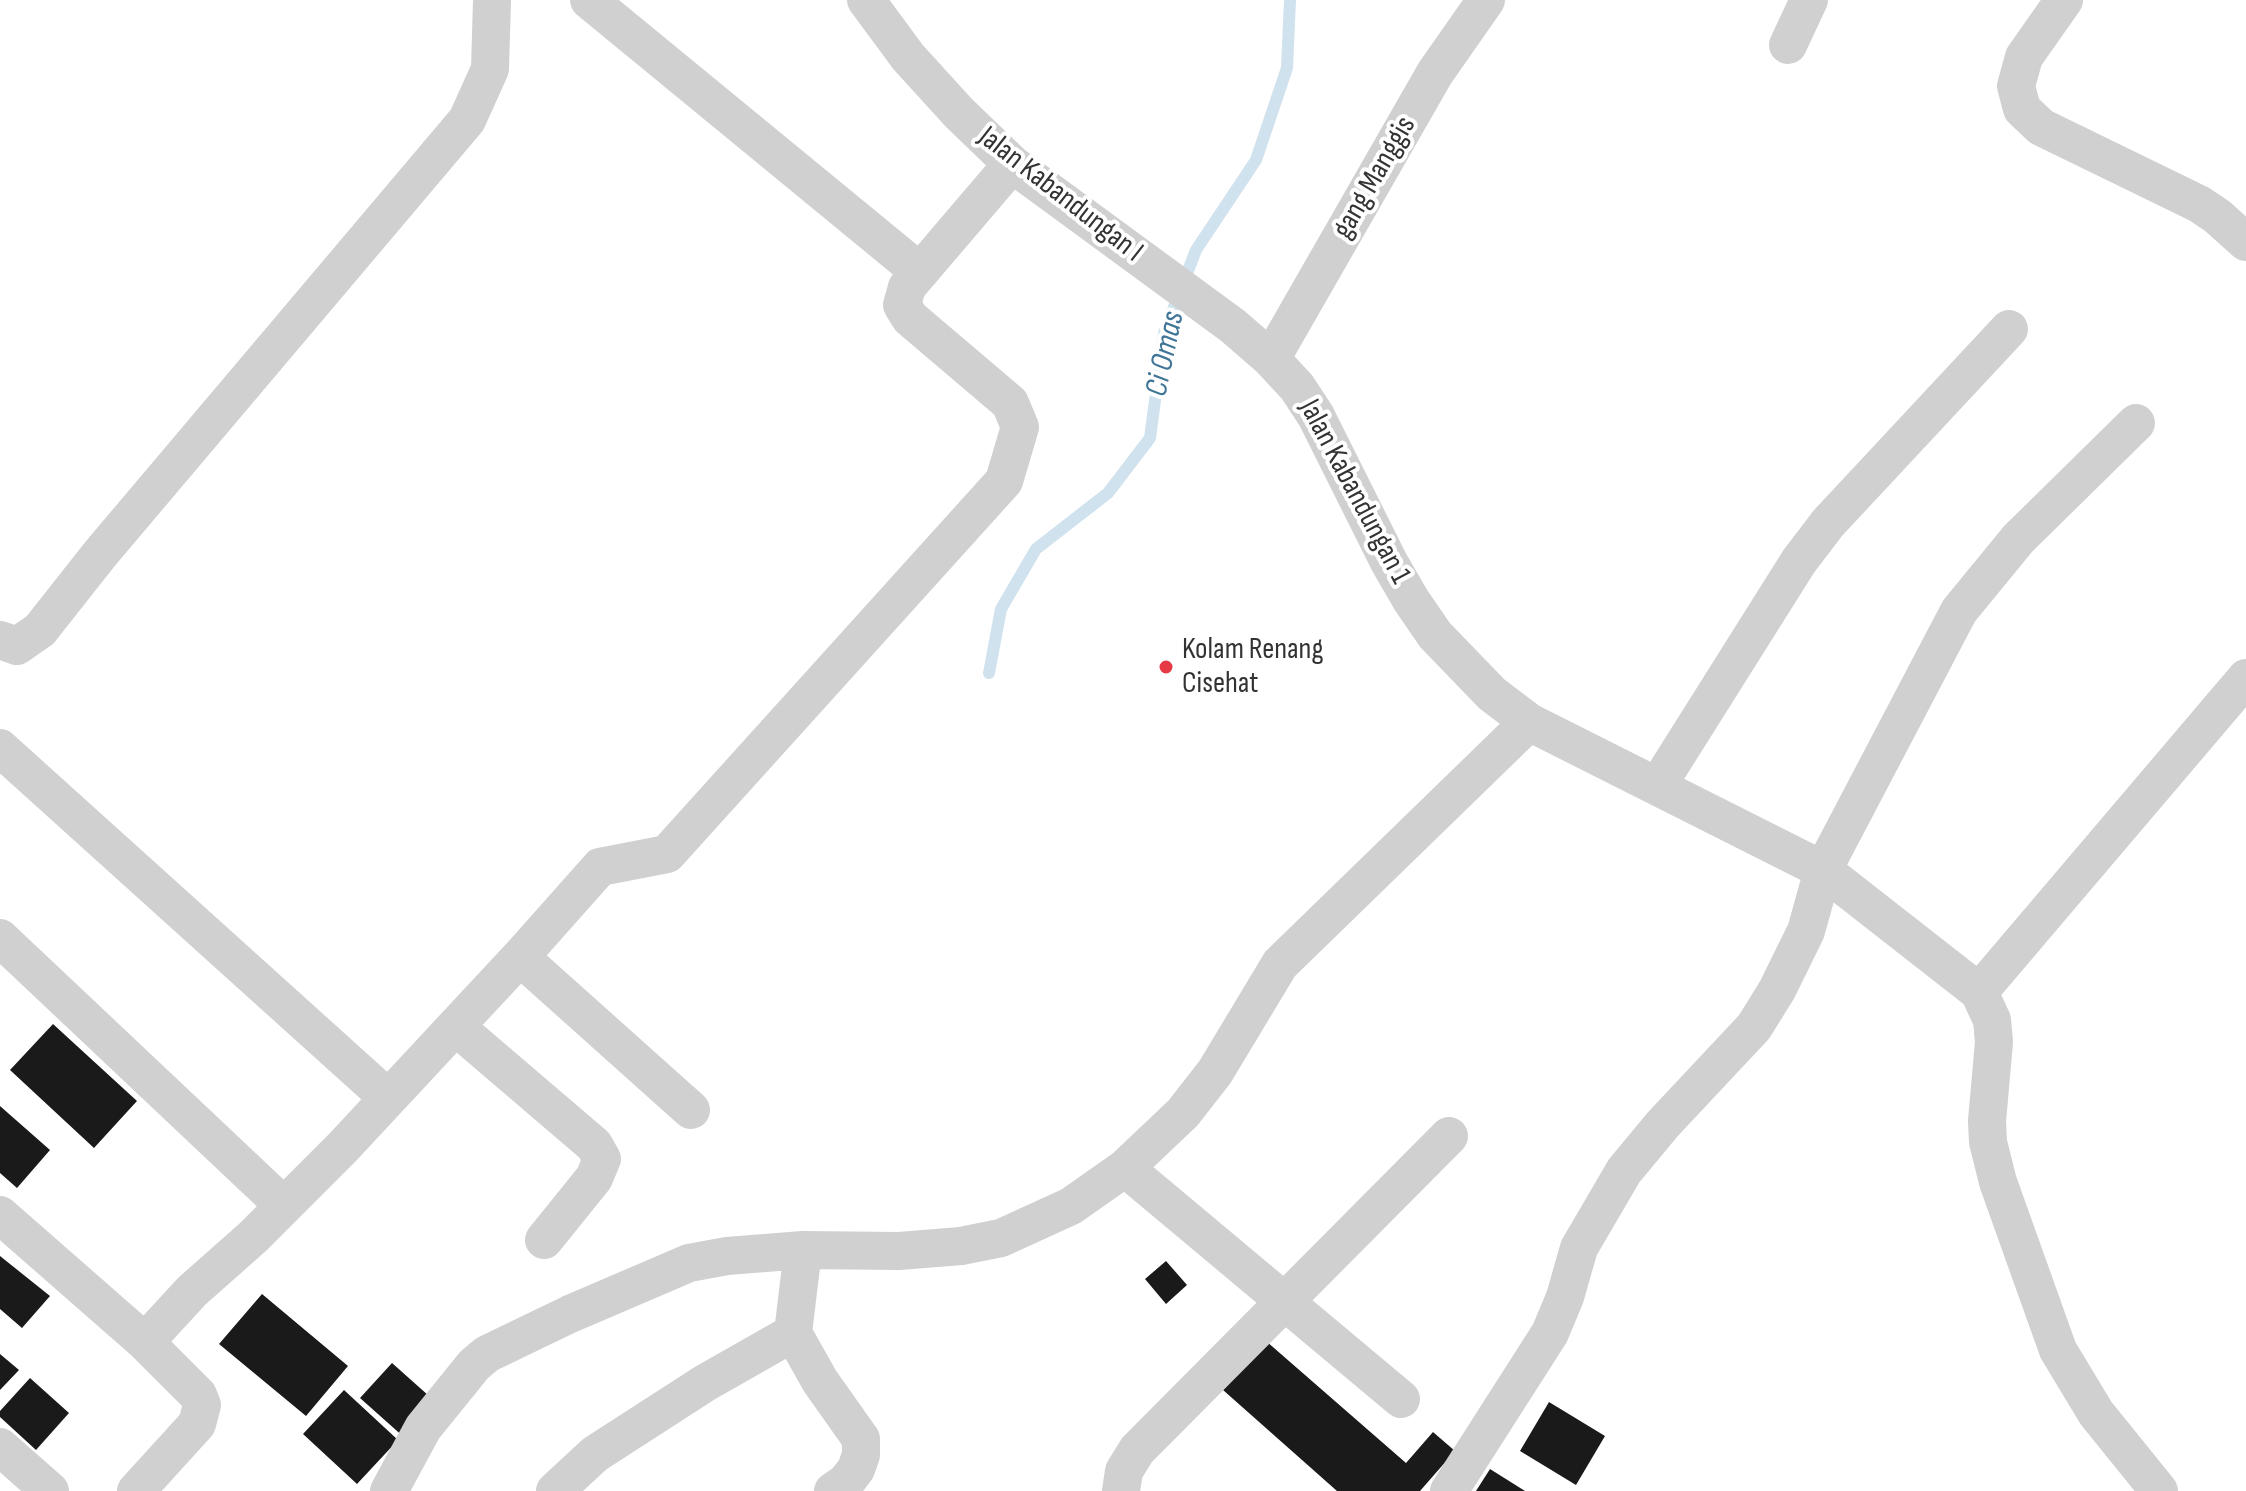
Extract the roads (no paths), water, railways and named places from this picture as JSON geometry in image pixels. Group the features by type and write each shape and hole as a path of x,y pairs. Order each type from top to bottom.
{"street":[{"path":"0,640 17,646 40,630 100,554 467,120 490,69 492,0"},
{"path":"589,0 920,272"},
{"name":"Jalan Kabandungan I","path":"866,0 908,57 959,113 1012,164 1164,276"},
{"name":"gang Manggis","path":"1271,359 1435,73 1486,0"},
{"path":"1788,45 1809,0"},
{"path":"2064,0 2024,57 2016,86 2022,109 2041,127 2199,204 2246,242"},
{"path":"145,1342 192,1291 253,1237 342,1148 600,867 667,854 1004,481 1020,427 1010,403 910,318 902,305 907,287 1012,164"},
{"name":"Jalan Kabandungan 1","path":"1164,276 1233,326 1297,387 1316,416 1389,562 1435,635 1492,694 1529,722 1823,870 1979,992"},
{"path":"1658,785 1799,561 1828,523 2009,329"},
{"path":"1449,1491 1550,1333 1565,1297 1579,1248 1624,1171 1663,1124 1754,1027 1777,990 1806,931 1823,870 1959,611 2018,539 2136,423"},
{"path":"2159,1491 2096,1413 2058,1350 1998,1182 1988,1142 1994,1042 1992,1020 1979,992 2246,678"},
{"path":"389,1491 423,1428 474,1365 503,1345 689,1263 727,1256 803,1250 899,1251 961,1246 1001,1238 1071,1206 1125,1168 1183,1113 1234,1043 1263,988 1280,964 1529,722"},
{"path":"0,748 388,1098"},
{"path":"0,938 283,1205"},
{"path":"520,957 691,1110"},
{"path":"456,1027 594,1145 602,1159 594,1178 544,1240"},
{"path":"1121,1491 1124,1471 1137,1450 1449,1136"},
{"path":"1125,1168 1401,1399"},
{"path":"0,1215 145,1342 198,1395 202,1405 197,1424 136,1491"},
{"path":"803,1250 793,1333 820,1381 861,1439 861,1455 856,1469 846,1482 833,1491"},
{"path":"555,1491 595,1454 705,1383 793,1333"},
{"path":"0,1447 30,1485"}],"waterway":[{"name":"Ci Omas","path":"989,673 1001,609 1036,549 1108,493 1150,438 1164,333 1196,250 1256,160 1287,68 1290,0"}],"place":[{"name":"Kolam Renang Cisehat","path":"1166,667"}]}
